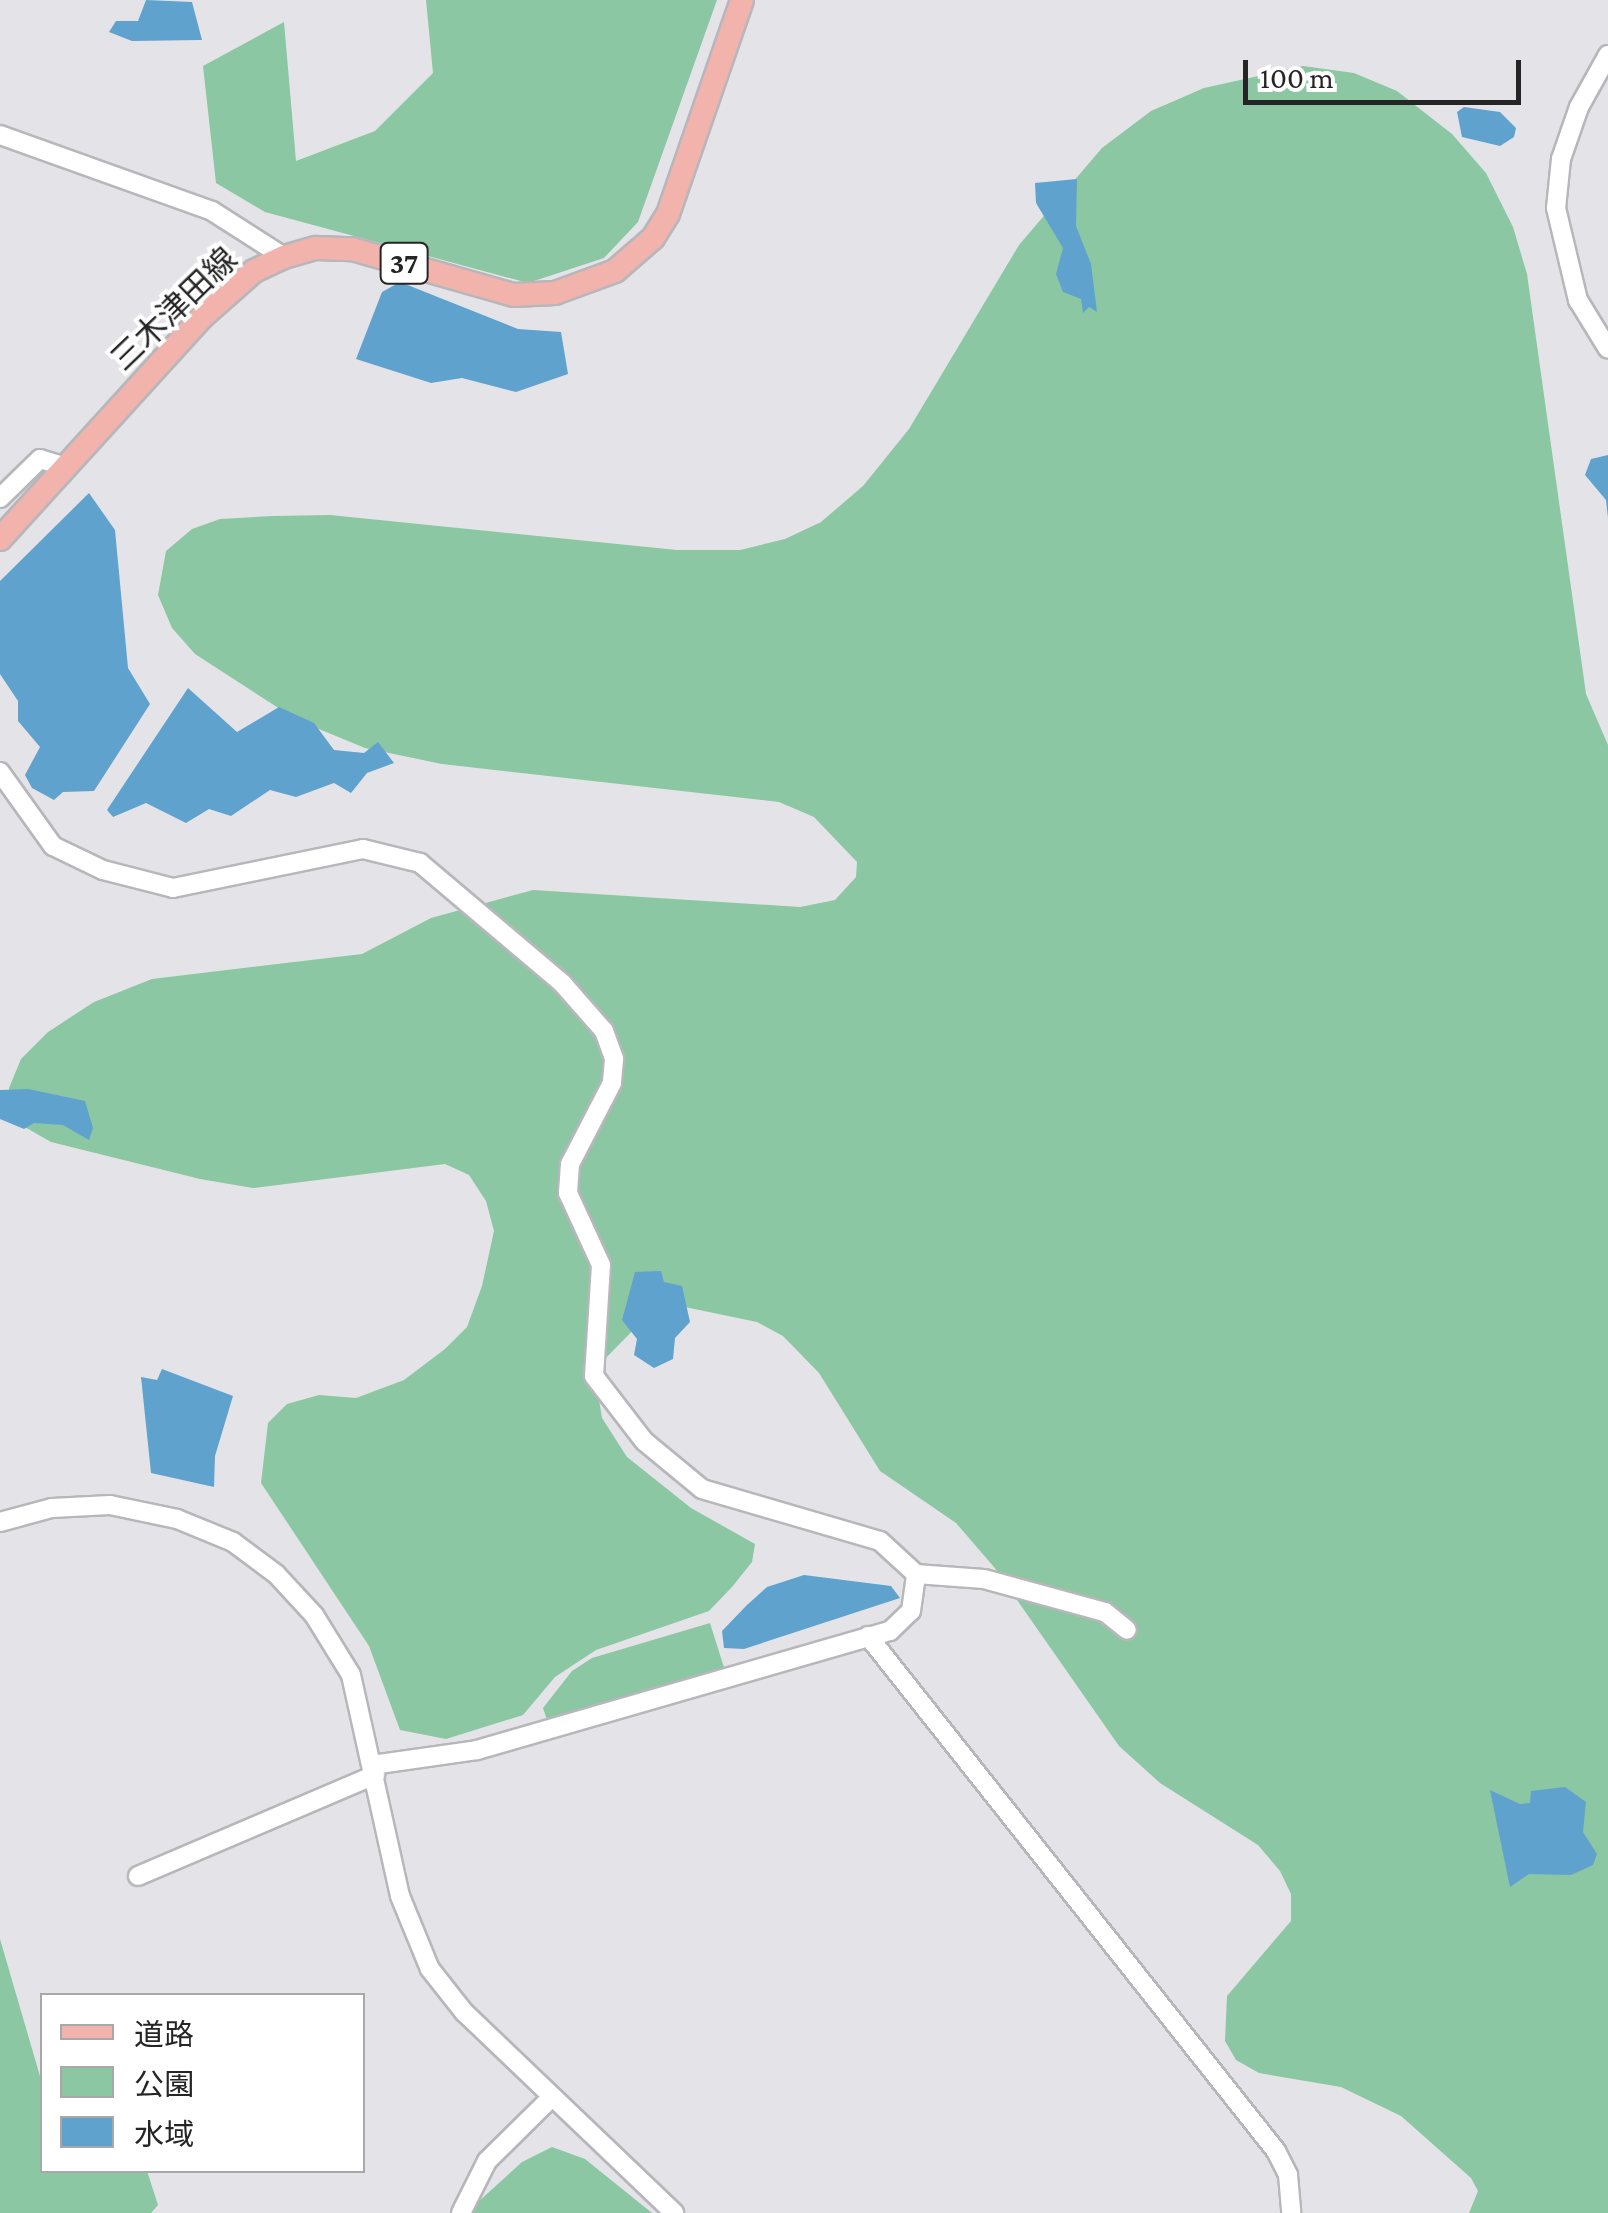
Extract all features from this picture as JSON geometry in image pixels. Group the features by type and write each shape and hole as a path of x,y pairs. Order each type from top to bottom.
{"main road":[{"name":"三木津田線","path":"0,539 224,297 284,257 316,248 352,249 514,295 555,293 615,271 653,238 668,214 742,0"}],"street":[{"path":"1608,55 1572,124 1556,208 1578,300 1608,349"},
{"path":"0,135 212,211 284,257"},
{"path":"0,498 40,459 68,467"},
{"path":"0,772 54,846 103,870 173,888 363,849 393,852 420,863 524,948 604,1031 614,1059 606,1098 570,1164 568,1193 601,1265 592,1352 601,1390 644,1441 702,1489 880,1541 916,1574 984,1579 1105,1612 1127,1630"},
{"path":"0,1522 52,1508 110,1505 177,1519 233,1542 276,1574 314,1615 350,1675 400,1896 430,1969 464,2012 674,2213"},
{"path":"138,1876 373,1770 477,1750 890,1632 911,1611 916,1574"},
{"path":"868,1636 1276,2151 1288,2175 1291,2213"},
{"path":"461,2213 488,2161 552,2097"}],"green space":[{"path":"426,0 717,0 638,222 604,258 528,283 265,212 216,183 203,66 284,22 296,161 375,131 433,73"},
{"path":"1303,66 1354,73 1397,91 1452,134 1486,173 1513,227 1527,274 1586,694 1608,745 1608,2213 1469,2213 1478,2191 1471,2178 1401,2116 1341,2087 1259,2073 1236,2060 1225,2041 1227,1996 1291,1921 1291,1894 1280,1871 1258,1845 1160,1783 1119,1746 994,1567 956,1523 880,1471 819,1373 783,1336 757,1322 680,1306 645,1318 594,1370 602,1418 627,1457 691,1508 755,1544 752,1562 732,1587 709,1611 596,1650 555,1677 523,1715 446,1739 400,1730 369,1646 261,1483 268,1423 287,1404 319,1395 356,1398 404,1380 467,1327 482,1286 494,1231 486,1201 469,1175 445,1164 253,1188 200,1179 51,1142 23,1126 10,1105 9,1088 21,1059 48,1032 94,1002 152,979 362,954 431,918 533,890 800,907 835,900 856,877 857,862 814,817 779,802 442,764 365,748 297,720 195,654 172,628 158,595 166,551 192,529 220,519 272,516 330,515 677,550 740,550 785,539 821,522 863,486 909,429 1019,245 1102,148 1151,111 1204,88"},
{"path":"710,1623 727,1677 550,1729 543,1708 572,1671 592,1658"},
{"path":"0,1939 40,2076 40,2173 148,2173 158,2205 151,2213 0,2213"},
{"path":"552,2147 585,2159 652,2213 466,2213 522,2162"}],"water":[{"path":"146,0 192,2 202,40 132,41 109,32 116,21 138,21"},
{"path":"1464,107 1500,112 1516,128 1514,137 1500,146 1462,137 1457,112"},
{"path":"1077,179 1076,226 1091,264 1097,312 1089,307 1083,313 1081,299 1063,292 1056,274 1063,248 1036,203 1035,183"},
{"path":"400,282 518,329 561,332 568,374 516,392 462,378 431,383 356,359 382,292"},
{"path":"1608,455 1608,518 1606,500 1585,475 1591,459"},
{"path":"89,493 115,530 128,668 150,704 94,791 63,792 54,800 32,788 25,775 40,747 18,721 18,701 0,674 0,581"},
{"path":"188,688 237,732 279,707 314,723 334,750 364,753 378,742 394,763 367,773 351,793 334,783 296,797 270,790 231,816 209,809 186,823 146,803 113,817 107,810"},
{"path":"28,1089 85,1101 93,1128 89,1140 63,1125 34,1123 24,1129 0,1119 0,1090"},
{"path":"661,1271 664,1282 682,1286 690,1322 675,1338 673,1359 654,1368 634,1355 637,1339 622,1320 635,1272"},
{"path":"162,1369 233,1396 215,1456 214,1487 151,1473 141,1377 157,1380"},
{"path":"804,1575 891,1586 900,1598 744,1649 724,1648 722,1631 747,1605 767,1587"},
{"path":"1565,1787 1586,1802 1583,1832 1597,1854 1593,1865 1571,1875 1529,1874 1510,1887 1490,1790 1520,1804 1530,1803 1531,1791"}]}
